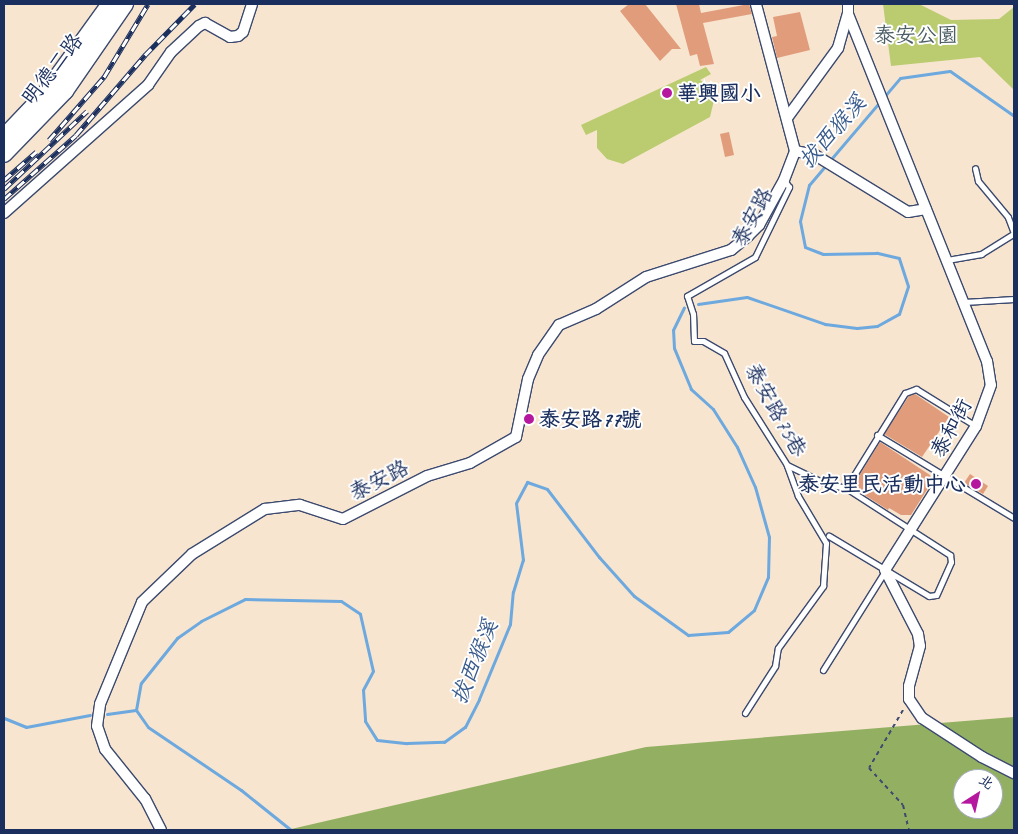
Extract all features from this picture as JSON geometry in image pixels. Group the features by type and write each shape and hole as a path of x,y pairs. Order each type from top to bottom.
{"main road":[{"name":"明德二路","path":"4,137 45,94 110,4"},
{"name":"明德二路","path":"4,154 65,91 125,4"}],"street":[{"path":"4,213 148,85 171,52 200,26 206,23 230,37 238,36 243,32 252,4"},
{"path":"756,4 788,118 795,151 815,155 845,176 908,212 926,209 848,9"},
{"path":"788,118 838,48 848,9"},
{"name":"泰安路","path":"162,830 145,799 105,749 97,726 100,704 142,602 192,554 265,509 300,505 343,519 427,476 470,463 516,437 528,379 538,355 559,325 596,309 646,277 731,250 759,225 784,180 795,151"},
{"name":"泰和街","path":"885,570 946,477 976,426 991,385 987,361 926,209"},
{"path":"885,570 918,634 920,646 909,686 909,699 922,718 982,757 1014,774"}],"lane":[{"path":"946,260 981,254 1014,233 1008,217 978,181 975,168"},
{"name":"泰安路","path":"687,296 755,256 789,188 784,180"},
{"name":"泰安路75巷","path":"687,296 692,314 694,341 703,341 724,353 744,397 787,465 798,496 826,543 825,571 822,586 778,648 776,666 745,713"},
{"path":"963,302 1014,300"},
{"path":"846,488 877,435 905,393 916,388 976,426"},
{"path":"877,435 1014,518"},
{"path":"787,465 826,484 846,488 950,554 947,576 936,595 929,596 829,536"},
{"name":"泰和街","path":"823,670 885,570"}],"path":[{"path":"909,699 869,768 902,805 909,830"}],"green space":[{"name":"泰安公園","path":"883,4 919,4 951,20 999,19 1014,7 1014,90 980,57 891,66"},
{"path":"706,67 711,74 700,80 712,88 715,96 710,117 623,164 607,159 597,148 597,130 586,135 581,125"},
{"path":"1014,717 1014,830 287,830 646,747"}],"building":[{"path":"629,4 645,4 681,49 672,49 660,61 620,11"},
{"path":"676,4 699,4 701,13 749,4 752,14 703,23 714,64 700,66 697,54 690,56"},
{"path":"800,12 810,50 777,58 772,37 777,36 773,17"},
{"path":"729,132 734,155 725,157 720,134"},
{"path":"915,394 949,417 922,457 884,434 909,396"},
{"path":"880,442 930,475 932,482 911,515 901,515 889,508 888,510 852,487"},
{"name":"泰安里民活動中心","path":"970,474 988,486 983,494 964,483"}],"waterway":[{"name":"拔西猴溪","path":"698,304 747,297 825,324 857,328 877,326 899,314 908,286 899,258 877,253 823,254 805,247 800,221 809,185 900,78 950,71 1014,116"},
{"name":"拔西猴溪","path":"291,830 241,790 148,727 136,710 141,683 177,638 201,621 245,599 341,601 360,614 373,671 363,690 365,721 377,740 407,743 444,742 465,727 479,699 510,624 513,592 523,560 516,503 527,482 547,489 599,557 634,596 688,635 728,632 754,610 768,577 769,537 755,487 737,447 713,409 691,389 674,348 673,330 684,307"},
{"path":"107,714 136,710"},
{"path":"4,718 26,727 90,715"}],"railway":[{"path":"49,140 104,77 148,4"},
{"path":"4,199 76,135 145,55 195,4"},
{"path":"4,189 87,111"},
{"path":"4,180 36,152"}],"place":[{"name":"華興國小","path":"667,93"},
{"name":"泰安路77號","path":"529,419"},
{"name":"泰安里民活動中心","path":"976,484"}]}
